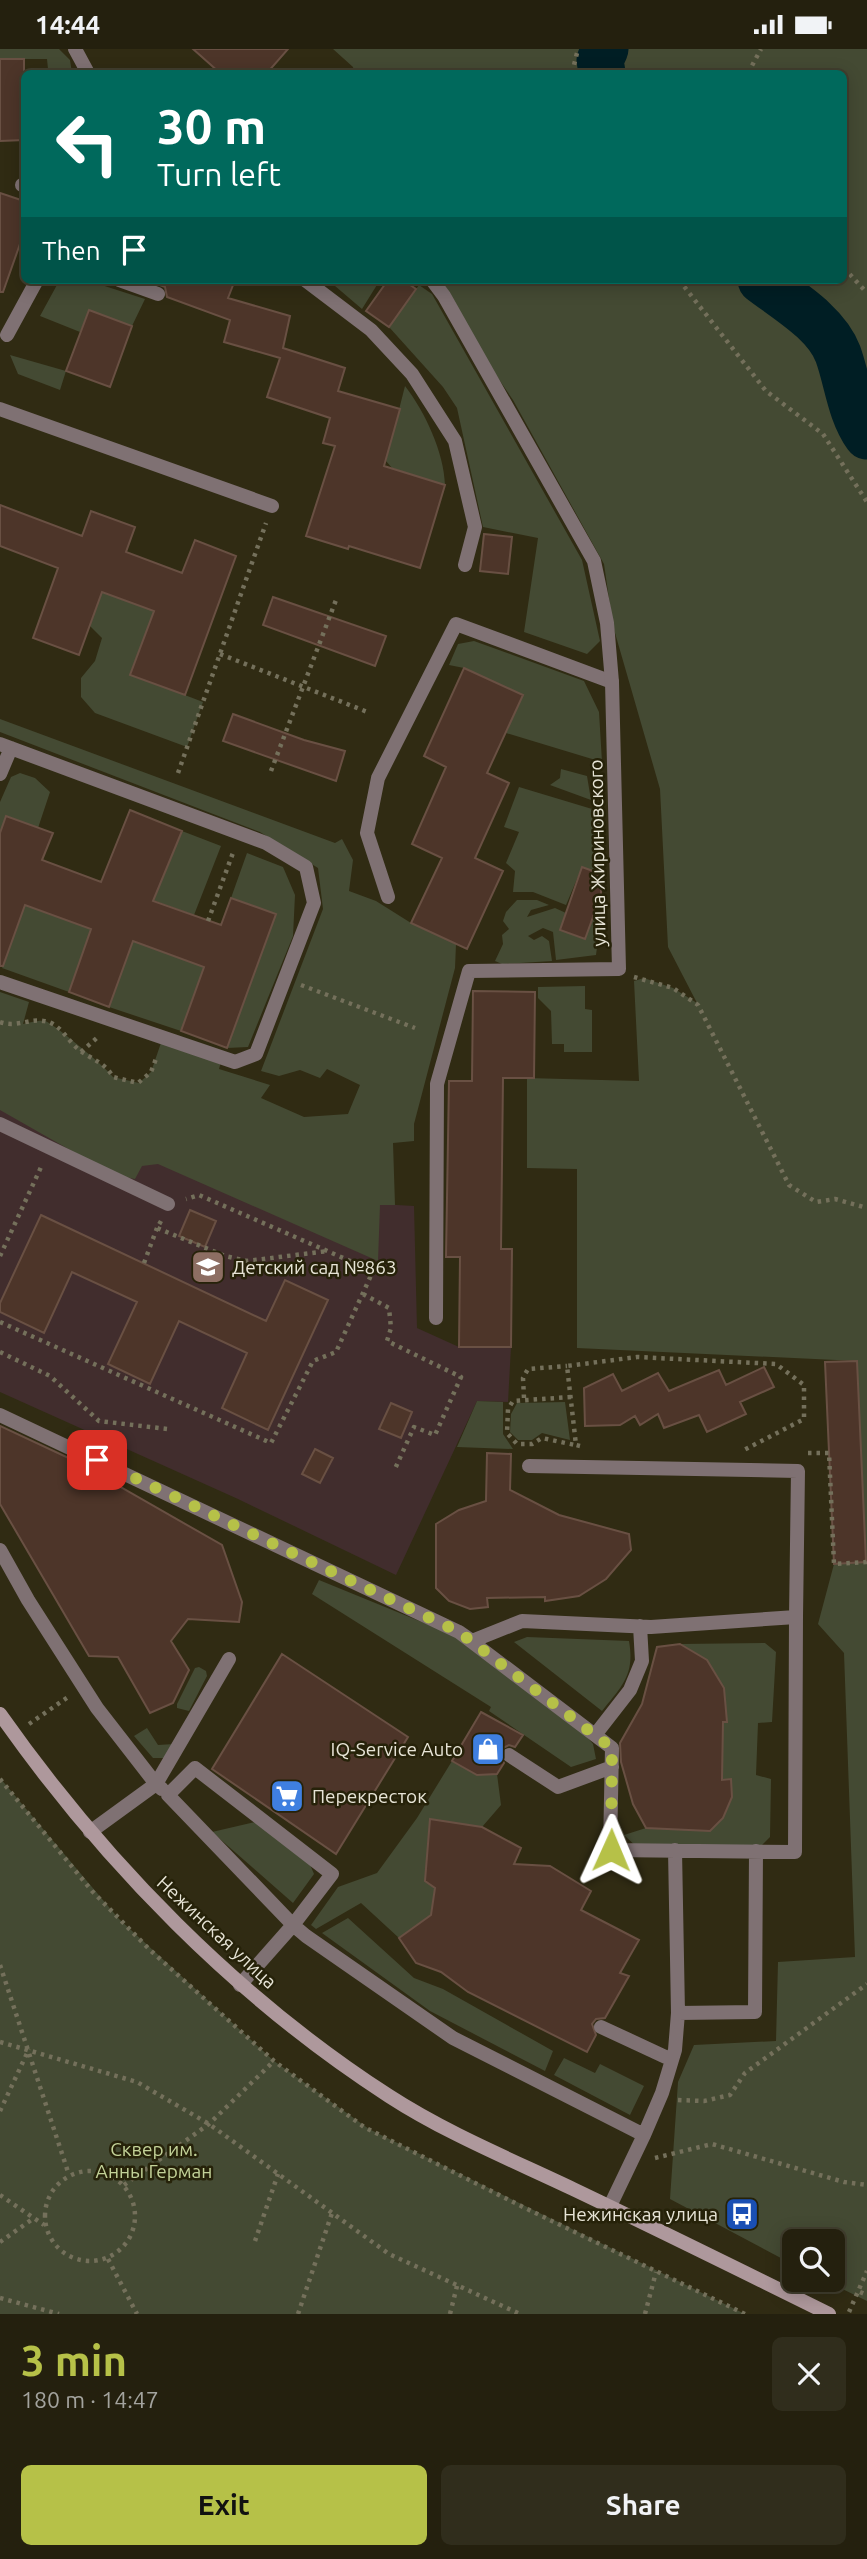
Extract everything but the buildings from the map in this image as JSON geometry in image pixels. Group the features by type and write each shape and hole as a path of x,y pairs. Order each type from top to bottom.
{"street":[{"path":"75,49 86,70"},
{"path":"7,335 35,284"},
{"path":"130,284 158,294"},
{"path":"309,284 371,330 412,375 455,441 475,527 465,565"},
{"name":"улица Жириновского","path":"435,284 594,561 607,623 612,682 619,969 469,971 437,1084 436,1318"},
{"path":"0,409 272,506"},
{"path":"388,897 367,832 379,778 456,624 612,682"},
{"path":"0,774 5,746 266,843 306,867 314,903 256,1054 235,1062 0,982"},
{"path":"0,1124 168,1204"},
{"path":"0,1415 459,1632 472,1641 522,1621 640,1626 796,1617"},
{"path":"459,1632 612,1748 611,1850 795,1852 798,1471 530,1466"},
{"path":"0,1550 83,1687 156,1784 293,1925 321,1948 453,2038 644,2135"},
{"path":"595,1735 630,1690 642,1661 640,1626"},
{"path":"90,1832 156,1784 229,1659"},
{"name":"Нежинская улица","path":"0,1714 90,1832 144,1891 240,1985 391,2097 483,2146 829,2314"},
{"path":"509,1755 558,1787 612,1767"},
{"path":"168,1795 195,1768 332,1874 293,1925 240,1985"},
{"path":"610,2206 662,2093 672,2060 678,2013 675,1850"},
{"path":"678,2013 755,2012 757,1851"},
{"path":"601,2027 672,2060"}],"path":[{"path":"573,70 578,49"},
{"path":"750,70 761,49"},
{"path":"847,271 867,293"},
{"path":"682,284 766,391 823,434 867,502"},
{"path":"178,773 272,506"},
{"path":"271,771 336,600"},
{"path":"220,654 370,713"},
{"path":"208,921 240,833"},
{"path":"619,969 625,975 673,988 698,1005 789,1185 816,1202 835,1199 867,1208"},
{"path":"287,979 415,1028"},
{"path":"0,1022 8,1025 44,1020 58,1027 76,1047 98,1061 113,1077 138,1083 151,1072 163,1037"},
{"path":"0,1256 50,1148"},
{"path":"0,1322 271,1443 313,1361 336,1352 373,1271 199,1195 168,1204 144,1263"},
{"path":"157,1228 225,1256 247,1261 328,1251"},
{"path":"363,1294 389,1308 391,1328 387,1341 461,1377 435,1435 414,1427 394,1471"},
{"path":"0,1352 50,1376 99,1420 167,1429"},
{"path":"524,1398 523,1378 528,1369 637,1357 776,1364 804,1385 804,1419 740,1452 752,1453"},
{"path":"567,1366 576,1445"},
{"path":"571,1397 524,1398 513,1401 508,1409 507,1433 517,1444 532,1444 542,1438 587,1450"},
{"path":"803,1453 829,1453 834,1564 866,1562 867,1559"},
{"path":"14,1734 83,1687"},
{"path":"0,1965 30,2049 69,2175"},
{"path":"662,2093 677,2099 704,2101 730,2095 745,2073 867,1984"},
{"path":"0,2042 137,2082 209,2124 389,2254 520,2314"},
{"path":"0,2111 30,2049"},
{"path":"124,2185 209,2124 274,2061"},
{"path":"646,2160 712,2144 844,2182 867,2185"},
{"path":"88,2170 108,2174 124,2185 134,2204 135,2226 126,2245 108,2259 89,2262 68,2257 52,2243 44,2225 45,2205 54,2187 69,2175 88,2170"},
{"path":"255,2241 278,2174"},
{"path":"0,2195 44,2225"},
{"path":"298,2314 332,2213"},
{"path":"0,2242 34,2218"},
{"path":"108,2259 137,2314"},
{"path":"848,2314 867,2271"},
{"path":"645,2314 656,2272"},
{"path":"450,2314 457,2286"},
{"path":"860,2291 867,2295"},
{"path":"0,2298 59,2314"}],"shaded area":[{"name":"Детский сад №863","path":"0,1069 380,1204 414,1206 417,1328 459,1347 511,1347 508,1402 477,1401 396,1575 238,1499 0,1392"}],"green space":[{"path":"0,49 59,49 70,60 72,70 48,69 47,59 0,59"},
{"path":"333,49 867,49 867,2301 845,2290 845,2229 782,2229 782,2259 670,2199 678,2082 694,2045 776,2041 778,1962 855,1957 844,1653 818,1624 834,1564 866,1562 857,1361 577,1348 577,1169 527,1168 527,1078 639,1081 634,981 644,978 673,988 697,1003 668,947 660,789 613,626 604,564 513,400 434,284 847,284 847,70 354,70"},
{"path":"57,284 98,284 145,299 132,326 89,310 80,332 40,316"},
{"path":"333,284 378,284 362,309"},
{"path":"419,285 432,294 582,560 600,641 587,654 524,632 538,538 483,527 457,408 443,387 389,327"},
{"path":"10,355 66,371 60,390 18,374"},
{"path":"405,386 432,433 441,459 445,485 392,468 386,461"},
{"path":"102,592 154,611 130,674 203,702 187,747 95,713 81,697 81,678 95,661 102,638 89,625"},
{"path":"474,641 584,681 599,712 602,762 506,733 523,695 464,668 449,665 458,644"},
{"path":"0,719 335,843 342,839 353,860 349,891 376,901 411,923 456,944 455,968 414,1124 414,1141 393,1143 395,1205 380,1205 378,1261 158,1164 142,1166 135,1179 114,1175 0,1110 0,992 29,1002 23,1024 42,1021 50,1023 113,1077 139,1083 151,1072 163,1037 222,1058 219,1069 270,1085 261,1098 304,1117 348,1114 360,1085 327,1069 320,1078 300,1070 279,1076 261,1071 323,909 318,868 260,832 0,732"},
{"path":"561,769 587,776 591,800 550,785 560,778"},
{"path":"20,773 35,778 50,792 38,828 7,816 0,833 0,802 11,777"},
{"path":"519,787 602,812 601,874 582,867 566,905 533,892 513,892 515,871 506,863 519,832 504,827"},
{"path":"182,831 221,846 194,915 122,889 163,878"},
{"path":"247,853 283,867 295,895 293,936 248,1047 227,1048 276,914 231,898"},
{"path":"517,900 537,900 549,905 531,910 527,917 555,908 566,913 560,930 584,939 589,915 600,924 596,955 556,960 553,932 543,928 528,936 534,940 542,936 549,941 552,961 502,964 495,961 503,944 502,935 509,929 503,921 506,912"},
{"path":"25,905 91,929 69,992 2,968"},
{"path":"133,941 204,967 181,1031 109,1007"},
{"path":"585,986 585,1009 592,1010 592,1052 564,1052 564,1044 552,1044 551,1011 538,998 538,987"},
{"path":"477,1401 503,1402 503,1434 513,1449 457,1447"},
{"path":"565,1402 570,1440 542,1433 532,1440 518,1440 510,1432 511,1414 517,1403"},
{"path":"319,1580 456,1636 581,1730 593,1744 596,1759 571,1767 489,1711 491,1707 312,1594"},
{"path":"527,1637 629,1641 630,1663 625,1679 602,1711 514,1642"},
{"path":"765,1643 776,1652 772,1722 758,1723 756,1775 771,1779 770,1837 756,1851 640,1850 624,1835 646,1828 710,1831 724,1814 729,1801 731,1779 722,1780 723,1722 727,1721 720,1683 711,1666 680,1644"},
{"path":"195,1668 206,1671 207,1676 189,1711 177,1708"},
{"path":"147,1728 158,1745 174,1744 165,1758 153,1758 134,1736"},
{"path":"452,1761 477,1775 497,1774 501,1805 482,1827 430,1820 425,1881 435,1888 431,1915 399,1938 361,1903 316,1929 311,1925 338,1887 377,1873 417,1818"},
{"name":"Сквер им. Анны Герман","path":"0,1778 119,1919 274,2061 369,2129 745,2314 0,2314"},
{"path":"255,1822 309,1862 314,1874 293,1903 212,1832"},
{"path":"348,1918 414,1978 443,1989 553,2051 545,2071 430,2011 322,1933"},
{"path":"564,2058 595,2073 600,2064 644,2086 630,2115 554,2075"}],"waterway":[{"path":"602,70 600,60 605,49"},
{"path":"766,284 805,313 832,342 857,417 867,436"}],"place":[{"name":"Детский сад №863","path":"208,1267"},
{"name":"IQ-Service Auto","path":"488,1749"},
{"name":"Перекресток","path":"287,1796"},
{"name":"Нежинская улица","path":"742,2214"}],"route":[{"path":"97,1460 459,1632 612,1748 611,1850"}]}
